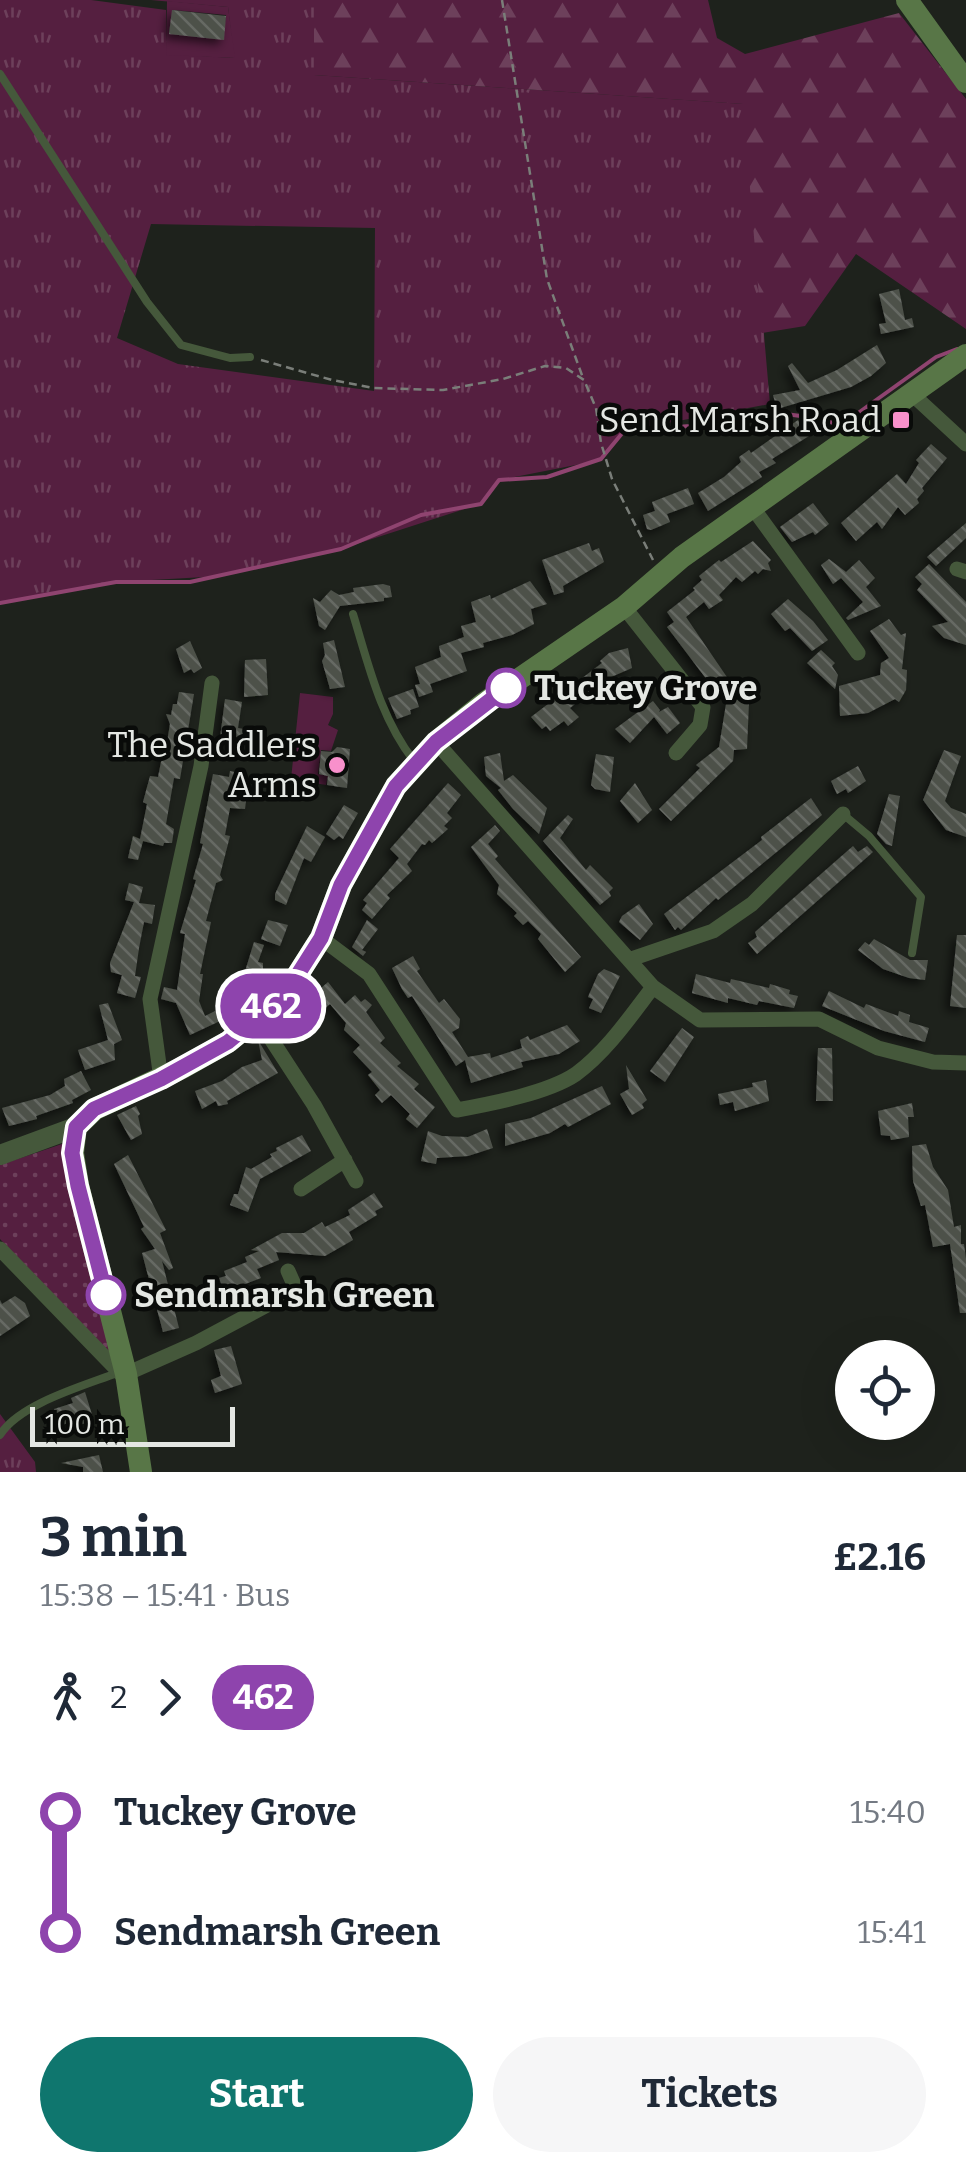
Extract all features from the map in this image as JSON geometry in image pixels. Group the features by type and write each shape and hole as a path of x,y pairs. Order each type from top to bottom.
{"main road":[{"path":"906,0 966,82"},
{"path":"142,1472 124,1376 78,1186 72,1153 76,1127 94,1109 161,1079 228,1042 258,1019 295,979 321,938 341,885 396,786 436,742 484,703 624,607 662,572 966,354"}],"street":[{"path":"913,395 966,444"},
{"path":"753,508 858,654"},
{"path":"624,607 703,707 700,725 676,753"},
{"path":"161,1079 150,999 201,766 212,683"},
{"path":"436,742 653,987 700,1020 820,1019 878,1048 934,1062 966,1063"},
{"path":"631,958 713,931 752,904 843,814"},
{"path":"321,938 369,974 457,1110 501,1102 574,1075 610,1042 653,987"},
{"path":"258,1019 314,1104 356,1180"},
{"path":"0,1155 76,1127"},
{"path":"301,1189 345,1160"},
{"path":"0,1250 124,1376 196,1343 298,1288 288,1270"}],"lane":[{"path":"0,74 147,302 181,345 230,358 250,357"},
{"path":"354,614 382,709 393,734 414,762"},
{"path":"843,814 869,836 921,897 912,954"},
{"path":"902,921 914,932"},
{"path":"0,1435 6,1425 48,1400 124,1376"}],"path":[{"path":"502,0 547,280 596,408 608,465 630,519 662,572"},
{"path":"250,357 373,388 443,390 546,366 566,368 584,380"}],"green space":[{"path":"0,0 91,0 166,10 167,54 234,58 228,7 151,0 314,0 314,75 744,104 770,404 624,431 601,460 499,480 480,504 341,549 222,576 116,582 0,603","holes":["151,224 375,228 374,391 178,364 117,338"]},
{"path":"314,0 708,0 717,38 745,54 899,13 966,99 966,329 856,254 805,326 762,333 743,104 314,75"},
{"path":"167,1 228,7 235,58 166,55","holes":["173,10 226,15 223,39 169,33"]},
{"path":"300,693 333,697 328,725 338,730 331,751 321,750 318,774 328,776 326,785 291,779"},
{"path":"65,1143 116,1361 0,1239 0,1165"},
{"path":"0,1414 35,1462 36,1472 0,1472"}],"building":[{"path":"172,10 226,16 224,40 169,34"},
{"path":"899,289 905,320 912,318 914,327 881,334 879,324 886,323 879,294"},
{"path":"877,345 886,363 871,376 851,387 777,409 773,395 800,390 788,366 792,363 808,383"},
{"path":"798,420 809,436 772,459 776,463 759,472 762,477 708,511 698,493 724,477 741,462 739,457"},
{"path":"931,444 947,458 922,488 919,503 905,515 898,507 882,529 877,522 856,541 841,523 897,474 906,484 919,463 916,460"},
{"path":"688,488 694,504 667,514 670,522 647,529 643,515 655,511 652,502"},
{"path":"813,503 829,524 815,535 813,532 792,542 780,527"},
{"path":"966,523 966,538 936,566 927,557"},
{"path":"753,541 771,560 771,571 755,571 742,582 736,577 719,595 723,600 709,609 704,602 686,617 733,686 720,697 667,627 674,622 667,612 695,590 702,580 699,576"},
{"path":"589,543 592,551 599,548 604,562 563,586 564,592 554,595 542,560"},
{"path":"829,559 846,572 859,560 875,578 866,587 881,606 848,620 863,602 841,578 833,584 821,565"},
{"path":"929,564 966,602 966,645 944,638 932,626 948,622 917,590 922,584 915,577"},
{"path":"530,581 547,604 531,609 534,624 461,653 467,671 430,684 433,692 419,697 415,667 441,657 439,646 464,637 461,626 476,622 471,602 490,595 491,599"},
{"path":"390,586 392,597 340,606 325,630 319,626 313,598 320,602 331,590 339,595 354,592 353,588"},
{"path":"788,599 828,640 812,651 790,628 785,631 771,614"},
{"path":"889,619 901,635 906,633 902,669 907,670 906,690 899,702 895,699 868,713 840,716 839,686 880,675 881,663 889,658 870,631"},
{"path":"334,640 345,687 330,689 322,661 323,643"},
{"path":"190,641 202,668 184,673 176,649"},
{"path":"628,648 632,668 604,680 608,686 593,695 590,692 570,708 579,717 568,726 564,721 550,731 546,726 542,729 531,717 602,663 609,653"},
{"path":"821,650 835,663 835,689 807,663"},
{"path":"266,659 268,695 244,697 245,660"},
{"path":"413,689 419,707 397,719 388,698"},
{"path":"179,692 194,694 180,779 174,778 166,824 174,829 172,843 163,846 143,841 138,860 128,858 133,836 140,839 150,776 158,777 163,752 152,750 154,740 167,742 170,724 166,714 171,715"},
{"path":"727,698 749,702 747,749 734,750 733,761 671,821 659,809 700,768 696,765 719,747"},
{"path":"225,699 242,702 238,728 244,729 242,741 220,738"},
{"path":"653,701 659,712 668,707 680,723 667,734 654,717 630,743 615,729"},
{"path":"337,747 350,749 347,788 327,785 328,776 319,774 321,751 332,752"},
{"path":"944,750 961,756 945,801 966,814 966,837 946,830 923,800"},
{"path":"500,753 504,781 513,775 547,808 539,834 486,776 484,757"},
{"path":"596,754 614,757 610,792 591,785"},
{"path":"858,766 866,781 848,793 846,789 837,794 831,781"},
{"path":"230,771 240,773 238,784 248,784 245,809 230,808 225,835 230,836 220,875 223,880 216,883 206,921 211,922 200,974 199,1001 205,1016 215,1011 220,1021 190,1035 176,1003 161,999 164,987 177,990 185,934 180,933 196,880 193,879 203,844 200,843 213,774 229,777"},
{"path":"448,783 461,795 447,813 452,818 444,826 448,829 432,843 429,840 422,844 407,864 412,871 387,895 390,898 372,919 362,910 367,903 363,900 399,858 390,849"},
{"path":"635,783 652,810 638,823 620,801"},
{"path":"889,794 900,796 892,846 877,834"},
{"path":"811,798 822,815 681,930 675,930 664,914"},
{"path":"344,805 358,813 343,839 339,836 334,840 326,834"},
{"path":"568,815 573,819 560,838 586,870 590,865 613,888 611,896 600,905 543,841"},
{"path":"495,825 500,831 488,844 498,856 495,859 581,957 565,972 538,939 541,934 528,921 523,925 514,916 517,913 497,894 499,885 471,847"},
{"path":"307,826 325,837 311,862 304,858 286,905 275,900 275,894"},
{"path":"853,846 858,852 867,846 873,852 757,954 748,943 757,937 755,932"},
{"path":"129,883 143,887 139,903 155,905 152,924 144,922 135,976 141,977 135,998 117,993 122,975 111,972 110,963 134,902 125,900"},
{"path":"639,904 653,924 640,940 619,922"},
{"path":"268,920 288,925 280,946 261,939"},
{"path":"367,920 378,929 362,950 366,952 363,956 352,947"},
{"path":"957,935 966,935 966,1008 950,1006"},
{"path":"874,939 910,960 928,960 925,980 883,969 858,950"},
{"path":"254,942 264,945 258,962 263,963 263,973 257,996 239,991"},
{"path":"413,956 420,969 417,971 439,1003 444,999 460,1019 459,1028 452,1032 468,1057 490,1053 491,1058 522,1048 520,1040 528,1036 530,1040 567,1025 580,1041 559,1054 521,1062 523,1067 471,1083 465,1060 456,1066 412,996 408,998 402,989 392,968"},
{"path":"604,969 620,976 601,1013 589,1008 593,999 588,997"},
{"path":"696,974 730,983 731,979 769,988 770,984 798,996 794,1008 728,998 728,1003 692,993"},
{"path":"328,982 345,1004 355,995 372,1005 366,1012 385,1038 380,1043 401,1063 397,1066 419,1084 414,1089 435,1107 417,1128 406,1119 410,1114 391,1095 382,1103 375,1095 380,1090 368,1075 372,1072 353,1052 360,1045 344,1030 346,1023 330,1004 296,1033 285,1020"},
{"path":"829,991 864,1008 866,1004 898,1016 899,1011 910,1015 909,1022 929,1028 925,1042 884,1031 822,1006"},
{"path":"108,1003 122,1040 114,1044 115,1060 85,1070 78,1050 108,1040 99,1005"},
{"path":"682,1028 694,1037 665,1082 650,1071"},
{"path":"258,1040 278,1073 227,1101 228,1104 218,1106 216,1101 202,1109 195,1091 262,1060"},
{"path":"818,1048 832,1048 833,1101 816,1101"},
{"path":"626,1065 647,1100 642,1104 644,1108 632,1115 620,1094 629,1089"},
{"path":"81,1071 91,1090 72,1100 73,1103 36,1116 37,1119 9,1126 2,1108 50,1095 65,1086 64,1079"},
{"path":"766,1080 769,1101 735,1111 733,1102 720,1105 718,1094 753,1087 752,1083"},
{"path":"602,1086 611,1104 568,1127 565,1124 550,1133 505,1146 505,1124 531,1118"},
{"path":"912,1103 914,1117 908,1117 909,1137 891,1140 890,1136 881,1135 878,1111"},
{"path":"136,1106 142,1134 131,1140 117,1115"},
{"path":"487,1129 493,1148 468,1156 437,1158 436,1164 421,1161 428,1131 468,1137"},
{"path":"302,1135 311,1151 260,1179 248,1212 230,1205 234,1194 238,1194 246,1167 251,1169 272,1157 270,1154 276,1148"},
{"path":"926,1144 933,1167 948,1190 954,1227 961,1225 966,1259 966,1313 960,1313 950,1244 933,1247 925,1205 921,1206 913,1181 912,1146"},
{"path":"128,1155 166,1230 160,1233 173,1268 169,1270 162,1261 179,1328 163,1332 142,1253 155,1249 141,1229 144,1227 114,1164"},
{"path":"374,1193 383,1207 349,1232 353,1240 325,1256 276,1252 279,1260 257,1269 261,1278 224,1292 219,1278 226,1276 224,1271 247,1262 245,1257 259,1251 251,1250 282,1233 304,1233 322,1222 325,1227 350,1215 348,1210"},
{"path":"15,1296 25,1303 30,1316 0,1336 0,1300 2,1304"},
{"path":"231,1346 242,1384 215,1393 211,1380 221,1376 214,1350"},
{"path":"85,1392 94,1421 59,1426 54,1409 73,1403 71,1398"},
{"path":"99,1455 103,1472 83,1472 83,1467 61,1463"}],"waterway":[{"path":"0,603 116,582 190,582 341,549 421,515 481,504 499,480 547,477 601,459 624,431 778,413 823,419 840,426 936,357 957,349"}],"bus line":[{"name":"462","path":"106,1295 72,1153 76,1127 94,1109 161,1079 228,1042 268,1009 295,979 321,938 341,885 396,786 436,742 506,688"}],"place":[{"name":"Send Marsh Road","path":"901,420"},
{"name":"Tuckey Grove","path":"506,688"},
{"name":"The Saddlers Arms","path":"337,765"},
{"name":"Sendmarsh Green","path":"106,1295"}]}
